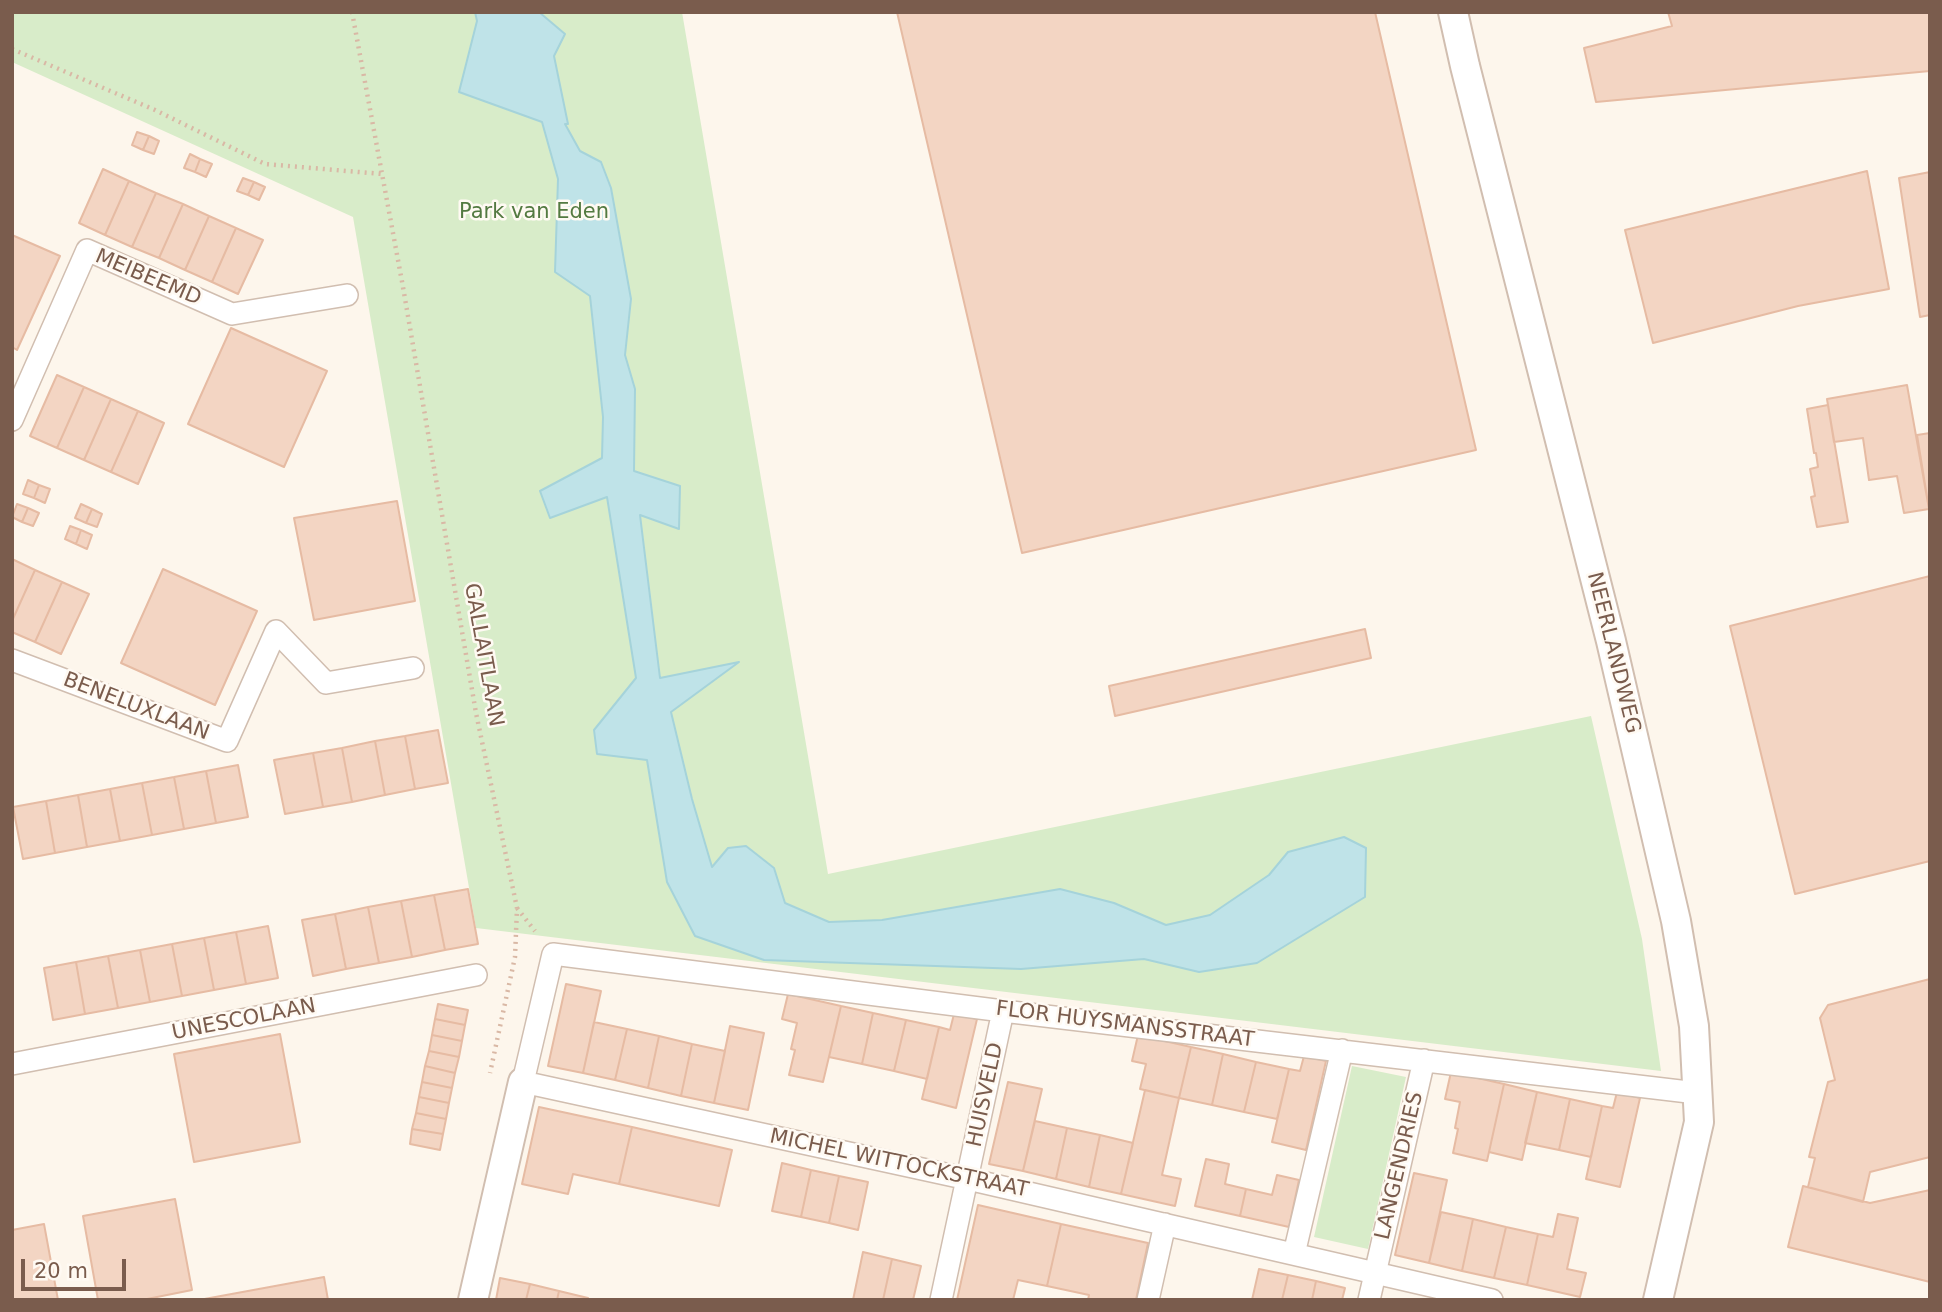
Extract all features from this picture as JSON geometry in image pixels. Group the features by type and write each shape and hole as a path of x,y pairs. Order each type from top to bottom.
{"street":[{"name":"NEERLANDWEG","path":"1453,12 1611,641 1676,921 1694,1026 1699,1122 1658,1300"},
{"name":"MEIBEEMD","path":"12,420 87,250 232,314 347,295"},
{"name":"BENELUXLAAN","path":"12,660 226,741 276,631 326,683 413,668"},
{"name":"FLOR HUYSMANSSTRAAT","path":"523,1082 553,954 1003,1011 1697,1093"},
{"name":"UNESCOLAAN","path":"12,1064 476,975"},
{"name":"HUISVELD","path":"941,1300 1003,1011"},
{"path":"1294,1254 1342,1050"},
{"name":"LANGENDRIES","path":"1369,1300 1424,1059"},
{"name":"MICHEL WITTOCKSTRAAT","path":"523,1082 968,1179 1492,1300"},
{"path":"473,1300 523,1082"},
{"path":"1148,1300 1165,1224"}],"path":[{"name":"GALLAITLAAN","path":"352,12 477,713 517,908 515,957 489,1075"},
{"path":"12,50 155,110 265,164 382,174"}],"green space":[{"name":"Park van Eden","path":"12,12 682,12 828,874 1591,716 1642,939 1661,1071 476,928 353,217 12,62"},
{"path":"1352,1066 1406,1077 1368,1249 1314,1237"}],"water":[{"path":"475,12 539,12 565,34 554,56 568,124 565,124 580,151 601,162 611,188 631,299 625,355 635,389 634,471 680,486 679,529 640,515 660,678 739,662 671,712 712,867 728,848 746,846 774,868 785,903 829,922 882,920 1060,889 1114,903 1166,925 1210,915 1269,875 1288,852 1344,837 1366,848 1365,897 1257,963 1199,972 1144,959 1021,969 764,960 695,936 667,882 647,760 597,754 594,730 636,678 607,497 550,518 540,491 602,458 603,417 590,296 555,272 558,179 542,122 459,92 477,21"}],"building":[{"path":"897,12 1375,12 1476,450 1022,553"},
{"path":"1668,12 1930,12 1930,71 1596,102 1584,48 1672,26"},
{"path":"137,132 149,136 143,150 132,145"},
{"path":"149,136 159,141 154,154 143,150"},
{"path":"190,154 200,159 195,172 184,168"},
{"path":"200,159 212,164 206,177 195,172"},
{"path":"103,169 129,181 105,235 79,223"},
{"path":"1867,171 1889,289 1798,306 1653,343 1625,230"},
{"path":"1930,172 1930,315 1920,317 1899,178"},
{"path":"243,178 254,182 248,195 237,191"},
{"path":"129,181 156,193 132,247 105,235"},
{"path":"254,182 265,187 259,200 248,195"},
{"path":"156,193 183,204 159,258 132,247"},
{"path":"183,204 209,216 185,270 159,258"},
{"path":"209,216 236,228 212,282 185,270"},
{"path":"236,228 263,240 238,294 212,282"},
{"path":"12,235 60,256 17,350 12,347"},
{"path":"231,328 327,371 284,467 188,424"},
{"path":"57,375 84,387 57,448 30,436"},
{"path":"1907,385 1929,509 1904,513 1897,476 1869,480 1863,438 1834,442 1827,399"},
{"path":"84,387 111,399 84,460 57,448"},
{"path":"111,399 138,411 111,472 84,460"},
{"path":"1828,405 1848,522 1817,527 1811,497 1815,496 1810,469 1818,467 1807,409"},
{"path":"138,411 164,423 138,484 111,472"},
{"path":"1930,433 1930,508 1929,509 1917,435"},
{"path":"28,480 39,485 34,498 23,494"},
{"path":"39,485 50,489 45,503 34,498"},
{"path":"397,501 415,601 314,620 294,518"},
{"path":"17,504 28,508 22,522 12,517"},
{"path":"81,504 92,509 86,523 75,518"},
{"path":"28,508 39,513 33,526 22,522"},
{"path":"92,509 102,514 97,527 86,523"},
{"path":"70,526 81,530 76,544 65,539"},
{"path":"81,530 92,535 87,549 76,544"},
{"path":"12,559 35,570 12,621"},
{"path":"163,569 257,611 215,705 121,663"},
{"path":"35,570 62,582 35,642 12,632 12,621"},
{"path":"1930,576 1930,861 1795,894 1730,626"},
{"path":"62,582 89,594 61,654 35,642"},
{"path":"1365,629 1371,658 1115,716 1109,686"},
{"path":"438,730 448,783 415,789 405,736"},
{"path":"405,736 415,789 385,795 375,741"},
{"path":"375,741 385,795 352,802 342,748"},
{"path":"342,748 352,802 323,807 313,753"},
{"path":"313,753 323,807 285,814 274,760"},
{"path":"238,765 248,817 216,823 206,771"},
{"path":"206,771 216,823 184,829 174,777"},
{"path":"174,777 184,829 152,835 142,783"},
{"path":"142,783 152,835 120,841 110,789"},
{"path":"110,789 120,841 87,847 78,795"},
{"path":"78,795 87,847 55,853 46,801"},
{"path":"46,801 55,853 23,859 13,807"},
{"path":"468,889 478,944 445,950 434,895"},
{"path":"434,895 445,950 412,957 401,901"},
{"path":"401,901 412,957 379,963 368,907"},
{"path":"368,907 379,963 346,969 335,914"},
{"path":"335,914 346,969 313,976 302,920"},
{"path":"268,926 278,978 246,984 236,932"},
{"path":"236,932 246,984 214,990 204,938"},
{"path":"204,938 214,990 182,996 172,944"},
{"path":"172,944 182,996 150,1002 140,950"},
{"path":"140,950 150,1002 118,1008 108,956"},
{"path":"108,956 118,1008 85,1014 76,962"},
{"path":"76,962 85,1014 53,1020 44,968"},
{"path":"1930,979 1930,1157 1870,1172 1863,1202 1808,1187 1815,1158 1809,1157 1828,1082 1835,1080 1820,1018 1828,1005"},
{"path":"566,984 601,991 583,1073 548,1066"},
{"path":"788,994 841,1006 823,1082 789,1075 795,1050 791,1049 797,1023 782,1019"},
{"path":"438,1004 468,1010 465,1025 435,1019"},
{"path":"841,1006 873,1013 862,1064 829,1057"},
{"path":"873,1013 906,1020 894,1071 862,1064"},
{"path":"954,1014 977,1019 956,1108 922,1099 939,1027 950,1030"},
{"path":"435,1019 465,1025 462,1041 432,1035"},
{"path":"906,1020 939,1027 927,1079 894,1071"},
{"path":"594,1022 627,1029 615,1080 583,1073"},
{"path":"730,1026 764,1033 748,1110 714,1103"},
{"path":"627,1029 659,1036 648,1088 615,1080"},
{"path":"280,1034 300,1142 194,1162 174,1054"},
{"path":"432,1035 462,1041 459,1057 429,1051"},
{"path":"1138,1035 1191,1047 1179,1098 1140,1089 1146,1064 1132,1061"},
{"path":"659,1036 692,1044 681,1096 648,1088"},
{"path":"692,1044 725,1051 714,1103 681,1096"},
{"path":"1191,1047 1223,1054 1212,1105 1179,1098"},
{"path":"429,1051 459,1057 455,1073 425,1066"},
{"path":"1223,1054 1256,1062 1244,1112 1212,1105"},
{"path":"1304,1056 1326,1061 1306,1150 1272,1142 1289,1069 1300,1071"},
{"path":"1256,1062 1289,1069 1277,1119 1244,1112"},
{"path":"425,1066 455,1073 452,1088 422,1082"},
{"path":"1451,1072 1504,1084 1487,1161 1453,1153 1460,1102 1445,1099"},
{"path":"422,1082 452,1088 449,1103 419,1097"},
{"path":"1008,1082 1042,1089 1023,1171 989,1164"},
{"path":"1504,1084 1537,1092 1522,1160 1489,1152"},
{"path":"1145,1090 1179,1098 1162,1175 1181,1179 1175,1206 1121,1194"},
{"path":"1537,1092 1570,1099 1559,1150 1525,1143"},
{"path":"1617,1092 1640,1098 1620,1187 1586,1179 1602,1106 1613,1108"},
{"path":"419,1097 449,1103 446,1119 416,1113"},
{"path":"1570,1099 1602,1106 1591,1157 1559,1150"},
{"path":"539,1107 632,1127 619,1184 573,1174 568,1194 522,1184"},
{"path":"416,1113 446,1119 443,1134 412,1129"},
{"path":"1035,1121 1067,1128 1056,1179 1023,1171"},
{"path":"632,1127 732,1150 719,1206 619,1184"},
{"path":"1067,1128 1100,1135 1089,1187 1056,1179"},
{"path":"412,1129 443,1134 440,1150 410,1144"},
{"path":"1100,1135 1133,1143 1121,1194 1089,1187"},
{"path":"1206,1159 1229,1164 1225,1184 1246,1189 1240,1216 1195,1206"},
{"path":"782,1163 811,1170 801,1217 772,1211"},
{"path":"811,1170 839,1176 829,1223 801,1217"},
{"path":"1414,1173 1447,1180 1429,1263 1395,1255"},
{"path":"1277,1175 1299,1180 1289,1227 1240,1216 1246,1189 1272,1195"},
{"path":"839,1176 868,1182 858,1230 829,1223"},
{"path":"1803,1186 1870,1203 1930,1190 1930,1282 1788,1247"},
{"path":"175,1199 192,1290 142,1300 98,1300 83,1216"},
{"path":"978,1205 1061,1224 1047,1286 1018,1280 1013,1300 957,1300"},
{"path":"1441,1212 1473,1219 1462,1271 1429,1263"},
{"path":"1558,1214 1578,1218 1567,1269 1586,1273 1580,1297 1527,1285 1538,1234 1553,1237"},
{"path":"1473,1219 1506,1227 1494,1278 1462,1271"},
{"path":"44,1224 58,1300 12,1300 12,1230"},
{"path":"1061,1224 1148,1243 1136,1300 1088,1300 1089,1295 1047,1286"},
{"path":"1506,1227 1538,1234 1527,1285 1494,1278"},
{"path":"863,1252 892,1259 883,1300 853,1300"},
{"path":"892,1259 921,1266 913,1300 883,1300"},
{"path":"1259,1269 1288,1275 1282,1300 1252,1300"},
{"path":"1288,1275 1316,1281 1312,1300 1282,1300"},
{"path":"324,1277 328,1300 199,1300"},
{"path":"500,1278 530,1284 526,1300 496,1300"},
{"path":"1316,1281 1345,1288 1342,1300 1312,1300"},
{"path":"530,1284 559,1291 557,1300 526,1300"},
{"path":"559,1291 588,1298 588,1300 557,1300"}]}
